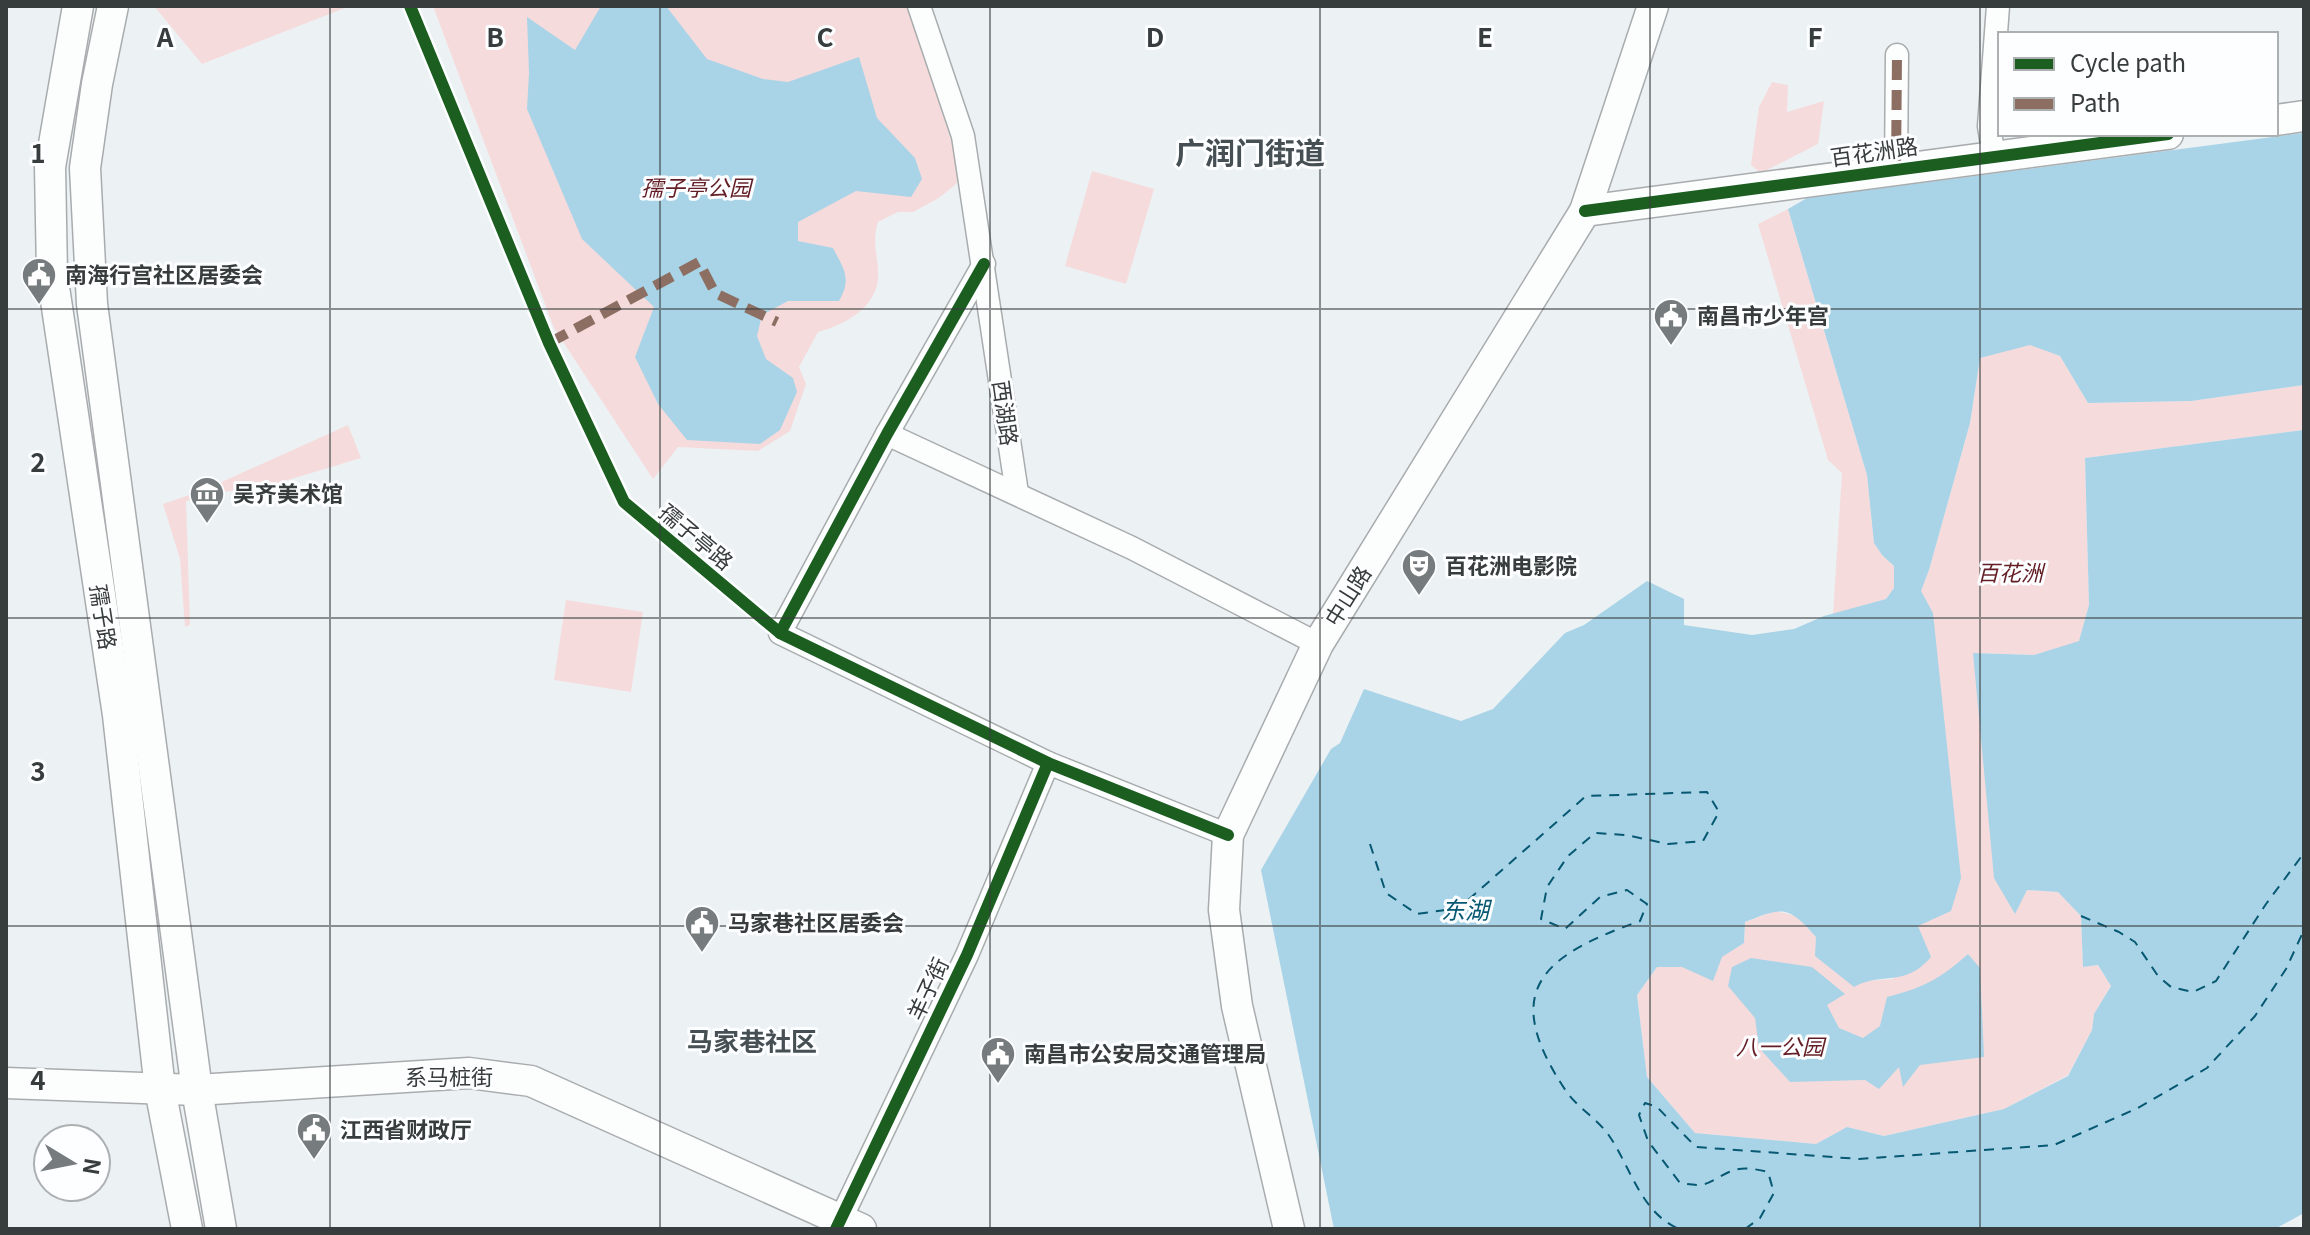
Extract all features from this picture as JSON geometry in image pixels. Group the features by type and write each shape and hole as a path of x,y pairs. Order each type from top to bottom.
{"main road":[{"name":"孺子路","path":"78,6 50,167 52,274 118,715 162,1094 187,1229"},
{"name":"孺子路","path":"113,6 97,84 85,168 92,304 197,1090 221,1229"},
{"name":"中山路","path":"1289,1229 1237,1006 1224,910 1228,835 1318,644 1585,211 1653,6"},
{"path":"2278,120 2304,116"},
{"name":"百花洲路","path":"1585,211 2153,136"},
{"name":"系马桩街","path":"6,1083 162,1094 461,1073 531,1081 846,1226"},
{"path":"6,1095 162,1094"}],"street":[{"name":"西湖路","path":"919,6 963,136 1016,485"},
{"path":"1994,157 1989,126 1998,6"},
{"path":"1896,170 1897,55"},
{"path":"984,264 887,434 780,633 1048,763 1228,835"},
{"path":"887,434 1137,537"},
{"path":"1016,485 1318,644"},
{"name":"羊子街","path":"846,1226 967,955 1048,763"}],"green space":[{"path":"154,6 350,6 202,64"},
{"name":"孺子亭公园","path":"433,6 910,6 961,173 956,184 939,198 913,212 898,212 878,222 875,237 876,289 857,314 818,332 799,367 806,384 790,431 758,451 678,447 653,479 554,328"},
{"path":"1772,82 1788,85 1787,112 1824,101 1818,144 1761,173 1751,165 1759,107"},
{"path":"1092,171 1154,189 1126,284 1065,266"},
{"path":"1788,209 1867,475 1874,543 1894,566 1894,588 1886,599 1833,615 1842,473 1828,460 1758,224"},
{"name":"八一公园","path":"2030,344 2060,356 2088,403 2191,401 2304,385 2304,430 2085,458 2089,605 2079,642 2034,655 1973,653 2014,914 2027,890 2058,892 2081,916 2083,967 2098,965 2111,986 2094,1014 2092,1030 2068,1075 2004,1109 1884,1136 1847,1127 1816,1144 1695,1133 1647,1077 1637,995 1657,967 1691,964 1723,954 1744,943 1745,922 1775,911 1797,916 1864,981 1893,979 1918,926 1920,592 1970,423 1980,358"},
{"path":"348,425 361,458 278,483 241,483 241,490 186,501 190,625 185,627 180,559 163,504 204,490"},
{"path":"566,600 643,612 631,692 554,680"}],"water":[{"path":"601,6 666,6 707,59 763,79 788,82 859,57 877,118 915,158 922,179 911,197 856,191 798,222 798,241 833,248 843,268 845,286 839,301 788,301 762,315 757,336 766,359 793,378 797,392 780,430 760,444 687,440 658,404 635,357 654,307 582,239 527,109 527,17 575,50"},
{"name":"东湖","path":"2304,133 2304,385 2191,401 2088,403 2060,356 2030,345 1980,358 1970,423 1921,591 1933,613 1961,878 1951,911 1918,926 1931,957 1912,973 1864,982 1854,987 1815,956 1816,937 1798,919 1791,914 1777,912 1745,922 1744,943 1722,957 1713,981 1682,967 1657,967 1637,995 1647,1077 1695,1133 1816,1144 1847,1127 1884,1136 2004,1109 2068,1076 2092,1030 2094,1014 2111,986 2098,965 2083,967 2081,916 2058,892 2027,890 2015,914 1994,878 1973,653 2034,655 2079,641 2089,605 2085,458 2304,430 2304,1213 2275,1229 1334,1229 1261,870 1331,749 1340,743 1364,689 1461,721 1493,709 1565,633 1584,625 1647,581 1684,599 1684,625 1752,635 1794,629 1824,616 1886,599 1894,588 1894,566 1874,543 1867,475 1788,209 1807,198"},
{"path":"1968,954 1980,968 1984,1057 1920,1065 1903,1087 1899,1067 1879,1089 1865,1080 1790,1082 1759,1048 1755,1018 1728,986 1732,967 1751,958 1812,967 1845,994 1827,1005 1839,1028 1863,1038 1880,1026 1887,997 1930,982"}],"ferry route":[{"path":"1370,844 1386,893 1417,914 1459,908 1586,796 1707,792 1719,812 1703,841 1668,844 1626,835 1595,833 1568,856 1547,887 1541,919 1565,929 1600,897 1627,890 1647,904 1640,921 1577,948 1555,964 1541,982 1534,1002 1535,1027 1546,1056 1566,1091 1608,1134 1645,1200 1655,1212 1679,1229"},
{"path":"2081,916 2135,942 2158,976 2171,987 2193,992 2216,981 2266,904 2304,853"},
{"path":"1745,1229 1760,1218 1774,1193 1768,1172 1739,1169 1702,1185 1680,1183 1648,1141 1639,1115 1645,1103 1657,1107 1696,1147 1859,1159 2054,1145 2138,1108 2207,1068 2255,1016 2286,969 2304,930"}],"marked path":[{"path":"1896,170 1897,55"},
{"path":"549,343 699,262 715,293 777,322"}],"cycle path":[{"name":"孺子亭路","path":"410,6 549,343 624,502 780,633 1048,763 1228,835"},
{"path":"1585,211 2153,136"},
{"path":"780,633 887,434 984,264"},
{"path":"836,1229 967,955 1048,763"}],"place":[{"name":"南海行宫社区居委会","path":"39,306"},
{"name":"南昌市少年宫","path":"1671,347"},
{"name":"吴齐美术馆","path":"207,525"},
{"name":"百花洲电影院","path":"1419,597"},
{"name":"马家巷社区居委会","path":"702,954"},
{"name":"南昌市公安局交通管理局","path":"998,1085"},
{"name":"江西省财政厅","path":"314,1161"}],"district":[{"name":"广润门街道","path":"1250,154"},
{"name":"马家巷社区","path":"752,1042"}],"park label":[{"name":"百花洲","path":"2010,573"}]}
